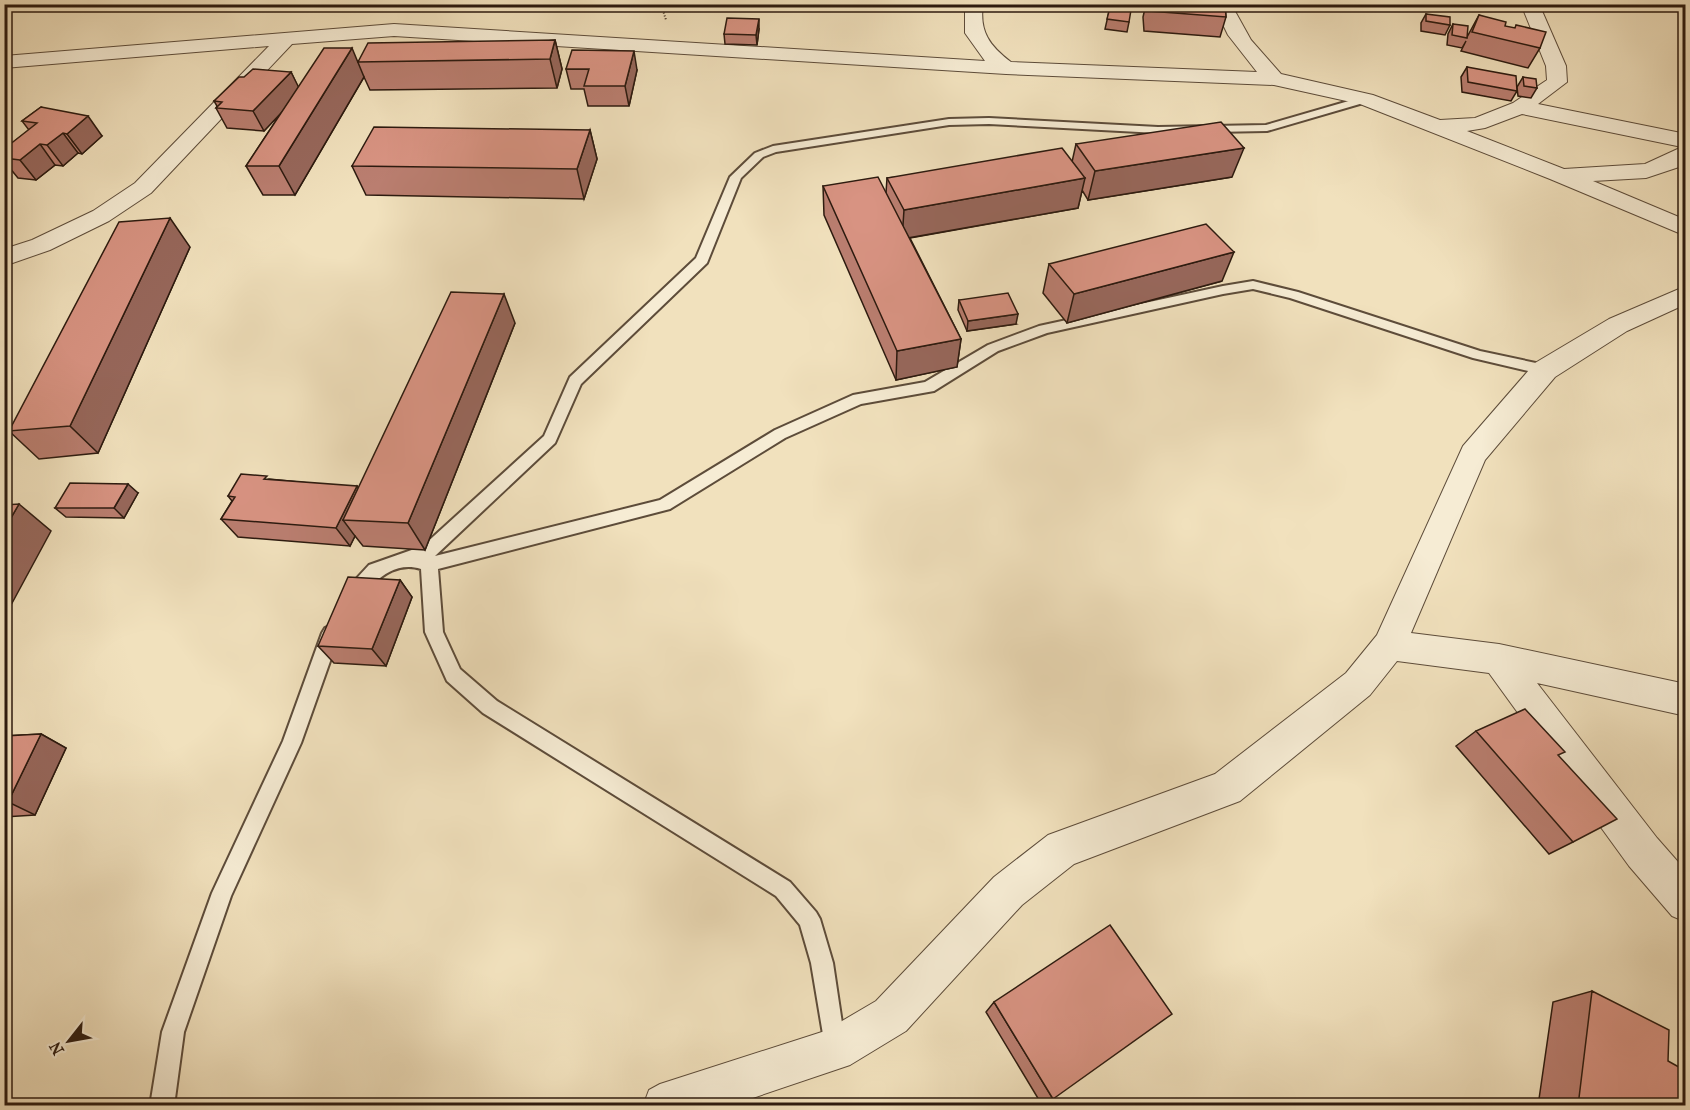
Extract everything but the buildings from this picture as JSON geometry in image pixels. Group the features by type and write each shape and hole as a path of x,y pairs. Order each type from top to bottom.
{"street":[{"path":"974,4 970,20 982,50 1005,68"},
{"path":"1222,4 1228,22 1244,48 1274,79"},
{"path":"1437,126 1478,124 1520,107 1557,82 1556,66 1530,4"},
{"path":"4,62 73,58 288,37 391,22 1005,68 1274,79 1366,99 1558,174 1686,229"},
{"path":"4,258 40,245 101,216 143,188 288,37"},
{"path":"1520,107 1686,141"},
{"path":"1558,174 1649,172 1678,159 1686,152"},
{"path":"665,1106 676,1100 835,1050 891,1016 1008,891 1062,849 1227,788 1358,684 1389,645 1473,454 1545,370 1618,325 1686,294"},
{"path":"1389,645 1499,659 1686,700"},
{"path":"1499,659 1643,852 1686,902"}],"lane":[{"path":"162,1106 173,1032 222,893 292,742 343,600 375,570 429,551 550,439 575,381 702,260 736,177 759,155 773,149 950,122 989,121 1158,130 1267,128 1366,99"},
{"path":"406,558 429,564 664,505 780,434 858,399 929,387 993,348 1044,329 1253,285 1478,355 1545,370"},
{"path":"429,564 434,632 453,675 490,707 783,889 809,919 822,963 835,1050"}]}
